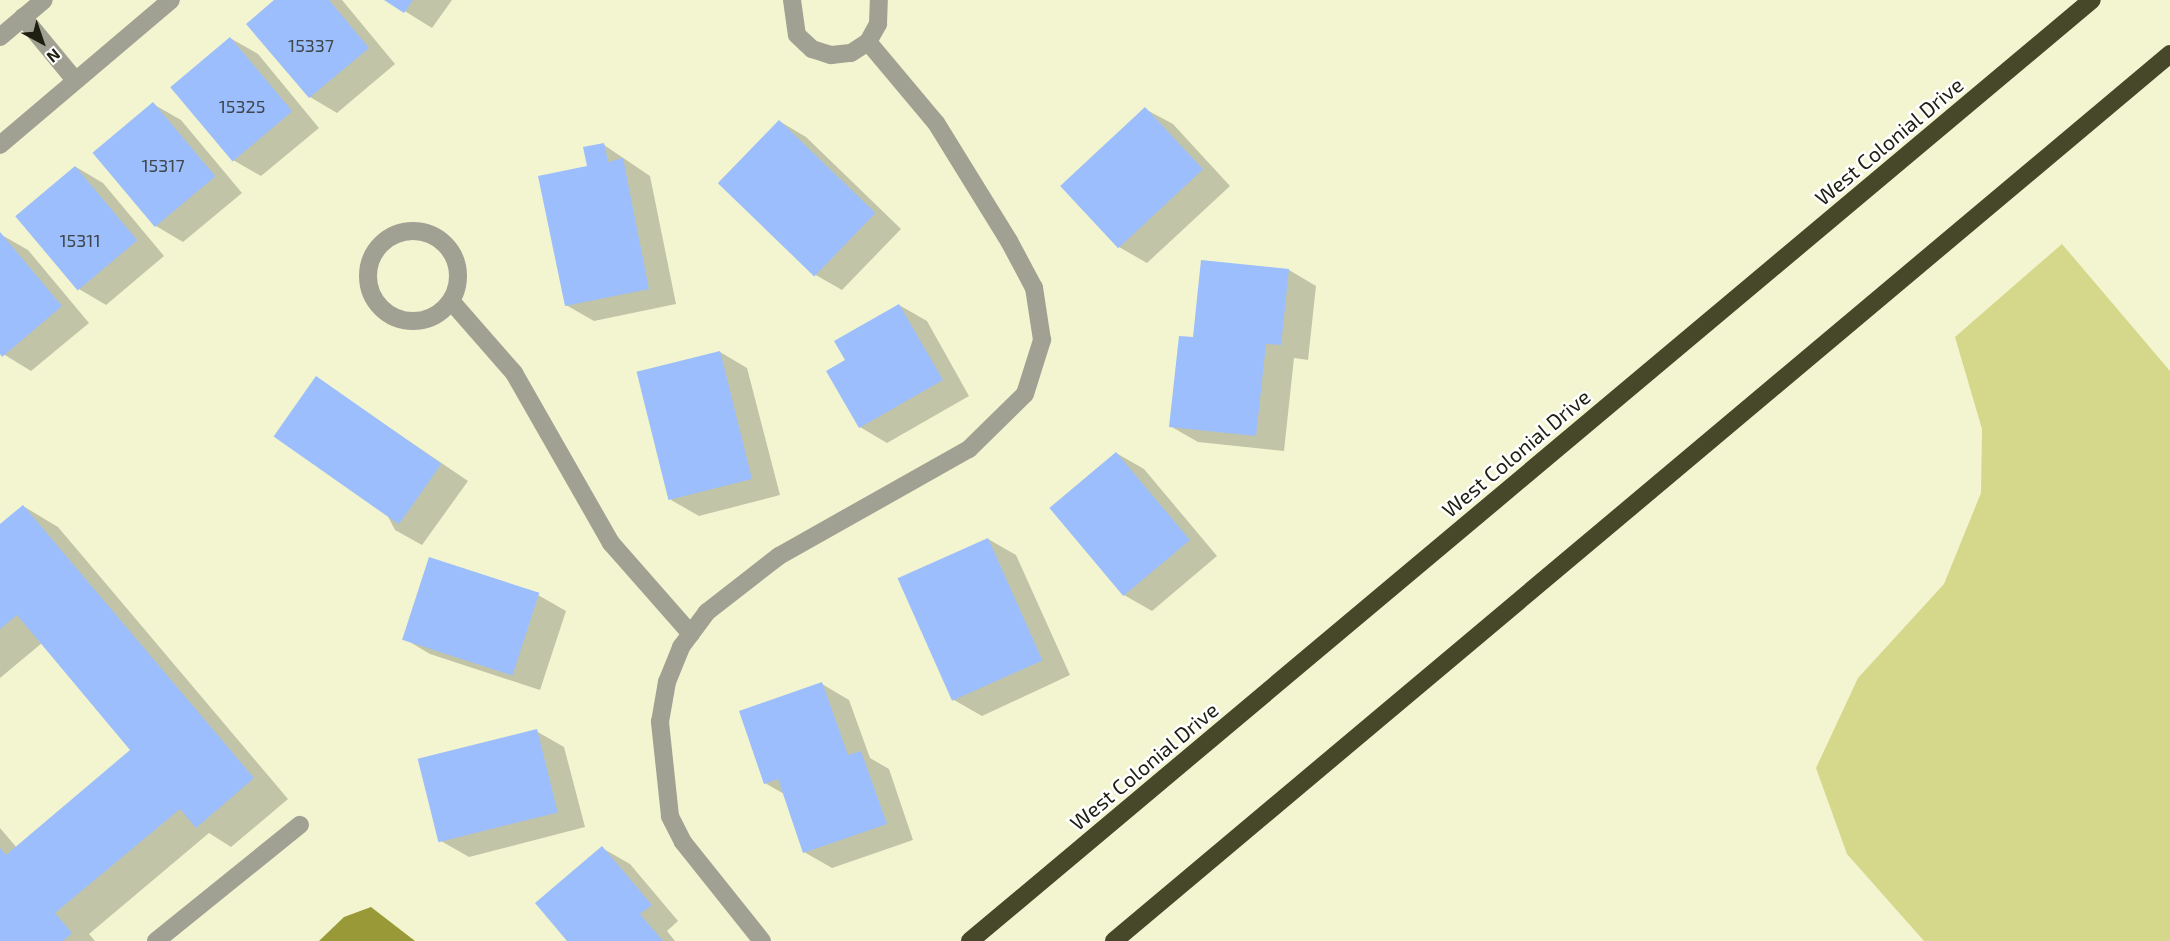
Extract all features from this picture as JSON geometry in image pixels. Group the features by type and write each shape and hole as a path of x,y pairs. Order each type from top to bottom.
{"highway":[{"name":"West Colonial Drive","path":"970,941 2092,0"},
{"path":"1114,941 2170,54"}],"street":[{"path":"0,37 44,0"},
{"path":"0,145 171,0"},
{"path":"792,0 797,35 812,49 831,55 851,53 868,42 878,24 879,0"},
{"path":"22,17 75,80"},
{"path":"762,941 683,842 670,816 660,722 667,682 691,634 707,612 779,556 969,449 1025,394 1036,373 1042,340 1034,288 936,123 868,42"},
{"path":"409,231 429,233 446,245 456,262 458,282 451,301 436,315 417,321 380,308 370,290 369,270 375,251 390,237 409,231"},
{"path":"451,301 514,373 611,543 691,634"},
{"path":"156,941 300,825"}],"green space":[{"path":"2062,244 2170,371 2170,941 1924,941 1847,854 1816,768 1858,678 1944,584 1981,493 1982,429 1955,337"}],"shaded area":[{"path":"371,907 415,941 319,941 344,917"}],"building":[{"path":"274,0 329,0 369,48 309,98 246,24"},
{"path":"384,0 413,0 404,13"},
{"path":"230,37 292,111 233,161 170,87"},
{"path":"153,102 215,176 155,227 92,153"},
{"path":"1145,107 1203,169 1118,248 1060,186"},
{"path":"779,120 875,213 814,276 718,183"},
{"path":"604,143 608,162 623,158 649,289 565,306 538,176 587,166 583,147"},
{"path":"75,166 137,240 78,290 15,216"},
{"path":"0,232 62,306 2,357 0,354"},
{"path":"1201,260 1289,269 1281,345 1266,344 1256,436 1169,427 1179,336 1193,337"},
{"path":"899,304 943,380 859,428 826,371 845,360 834,341"},
{"path":"720,351 752,479 668,500 637,372"},
{"path":"316,376 441,464 399,524 274,437"},
{"path":"1116,452 1190,540 1123,596 1049,508"},
{"path":"23,505 254,778 196,828 180,809 55,913 72,933 63,941 0,941 0,848 6,855 130,750 17,615 0,629 0,524"},
{"path":"988,538 1043,660 952,701 898,578"},
{"path":"429,557 539,593 512,676 402,640"},
{"path":"822,682 848,755 861,751 887,824 803,853 778,779 764,784 739,711"},
{"path":"537,729 558,812 438,842 418,759"},
{"path":"602,846 652,905 640,914 663,941 567,941 535,903"}]}
